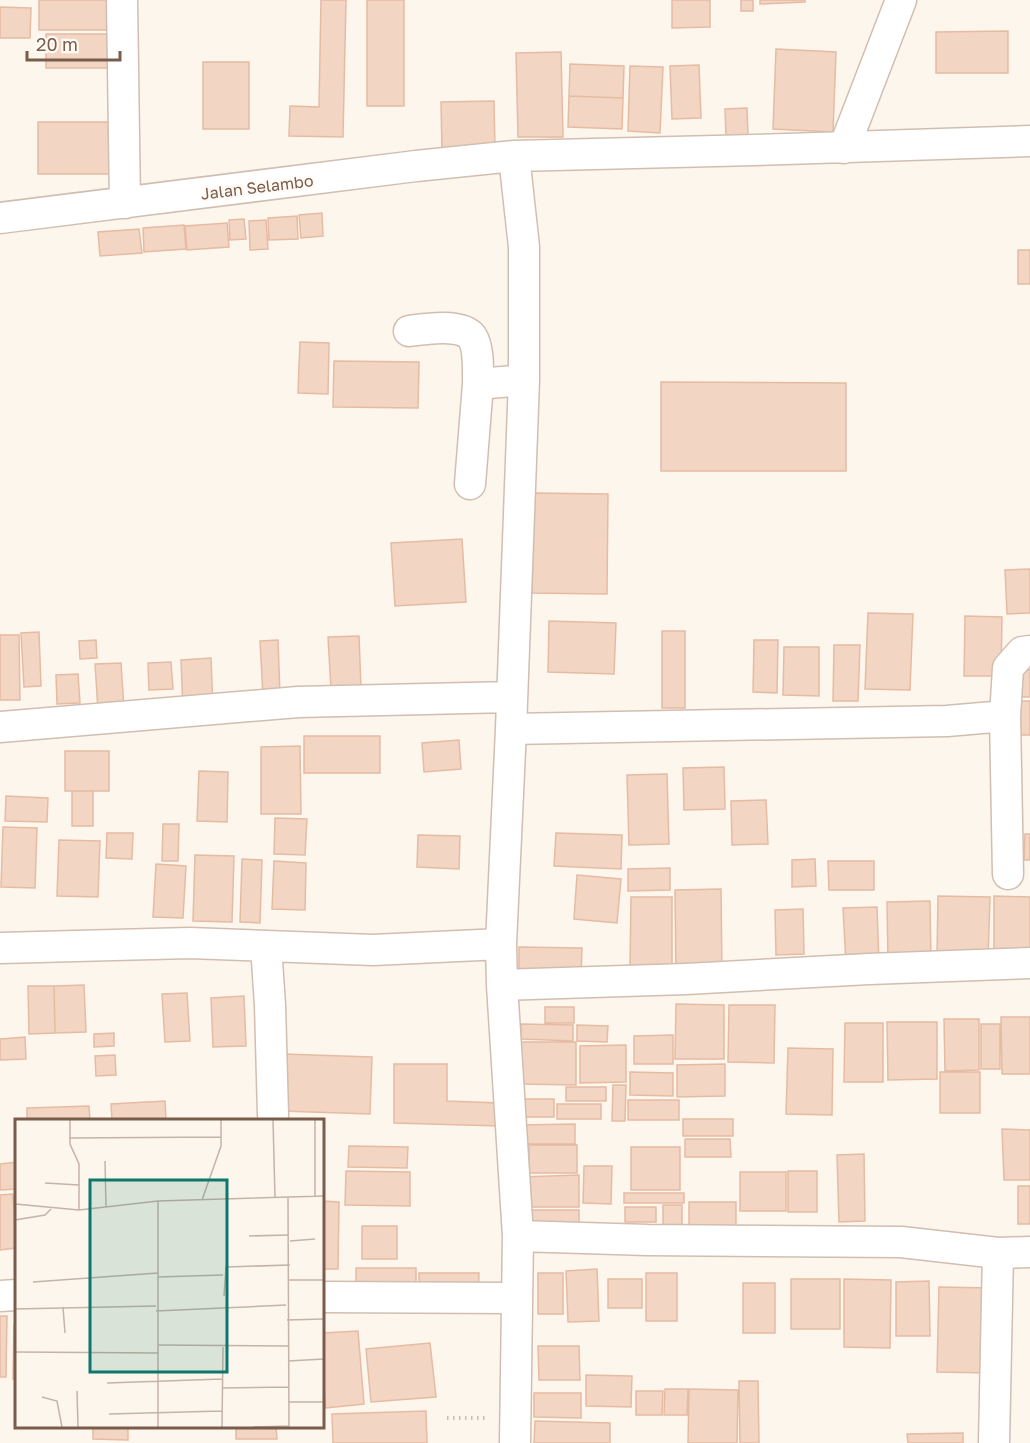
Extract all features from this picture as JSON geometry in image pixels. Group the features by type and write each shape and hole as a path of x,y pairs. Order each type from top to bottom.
{"street":[{"path":"122,0 124,203"},
{"path":"844,148 902,0"},
{"name":"Jalan Selambo","path":"0,218 416,166 514,156 1030,141"},
{"path":"514,156 524,248 524,380 501,944 518,1236 515,1431"},
{"path":"409,331 430,328 458,330 466,332 474,339 478,384 470,484"},
{"path":"478,384 524,380"},
{"path":"1008,874 1005,716 1008,668 1022,652 1030,651"},
{"path":"0,727 298,702 512,697"},
{"path":"511,729 947,721 1005,716"},
{"path":"0,948 189,944 373,950 501,944"},
{"path":"266,946 273,1115"},
{"path":"502,985 1030,963"},
{"path":"518,1236 648,1240 901,1242 998,1253 1030,1252"},
{"path":"994,1443 998,1253"},
{"path":"324,1297 517,1298"}],"path":[{"path":"447,1418 515,1431"}],"building":[{"path":"39,0 114,0 114,30 39,30"},
{"path":"321,0 346,0 343,137 289,136 290,106 319,107"},
{"path":"367,0 404,0 404,106 367,106"},
{"path":"672,0 710,0 710,27 672,28"},
{"path":"741,0 753,0 753,11 741,11"},
{"path":"760,0 805,0 805,2 760,4"},
{"path":"0,7 31,8 30,38 0,38"},
{"path":"1008,31 1008,73 936,73 936,32"},
{"path":"46,34 109,34 109,68 46,68"},
{"path":"776,49 836,52 833,132 773,129"},
{"path":"561,52 563,137 518,137 516,53"},
{"path":"203,62 249,62 249,129 203,129"},
{"path":"570,64 624,66 623,98 569,96"},
{"path":"699,65 701,118 672,119 670,66"},
{"path":"630,66 663,67 660,133 628,131"},
{"path":"569,96 623,98 622,129 568,127"},
{"path":"494,101 495,150 442,152 441,102"},
{"path":"747,108 748,135 726,136 725,109"},
{"path":"38,122 116,122 116,174 38,174"},
{"path":"322,213 323,236 301,238 299,215"},
{"path":"297,216 298,239 269,240 268,218"},
{"path":"244,219 246,239 230,240 229,220"},
{"path":"266,220 268,249 250,250 249,221"},
{"path":"227,223 229,247 187,250 185,226"},
{"path":"184,225 186,249 144,252 143,228"},
{"path":"139,229 142,253 100,256 98,232"},
{"path":"1018,250 1030,250 1030,284 1018,284"},
{"path":"300,342 329,343 328,394 298,393"},
{"path":"334,361 419,362 418,408 333,407"},
{"path":"661,382 846,383 846,471 661,471"},
{"path":"534,493 608,494 607,594 532,593"},
{"path":"462,539 466,602 395,606 391,543"},
{"path":"1030,569 1030,613 1007,614 1005,570"},
{"path":"868,613 913,614 910,690 865,689"},
{"path":"965,616 1002,617 1001,676 964,676"},
{"path":"549,621 616,623 614,674 548,672"},
{"path":"662,631 685,631 685,708 662,708"},
{"path":"39,632 41,686 24,687 21,633"},
{"path":"0,635 19,635 20,700 0,700"},
{"path":"359,636 361,688 331,690 328,637"},
{"path":"96,640 97,658 80,659 79,641"},
{"path":"278,640 280,695 263,696 260,641"},
{"path":"754,640 778,640 777,693 753,692"},
{"path":"834,645 860,645 858,701 833,701"},
{"path":"784,647 819,647 819,696 783,695"},
{"path":"211,658 213,708 183,710 181,660"},
{"path":"171,662 173,689 149,690 148,663"},
{"path":"121,663 124,709 98,710 95,664"},
{"path":"1013,670 1030,670 1030,697 1013,697"},
{"path":"78,674 80,703 57,704 56,675"},
{"path":"1018,701 1030,701 1030,735 1018,735"},
{"path":"304,736 380,736 380,773 304,773"},
{"path":"459,740 461,769 424,772 422,743"},
{"path":"300,746 301,814 261,814 261,747"},
{"path":"65,751 109,751 109,791 65,791"},
{"path":"724,767 725,809 684,810 683,768"},
{"path":"199,771 228,772 227,822 197,821"},
{"path":"667,774 669,844 629,845 627,775"},
{"path":"72,791 93,791 93,826 72,826"},
{"path":"6,796 48,798 47,822 5,821"},
{"path":"766,800 768,844 732,845 731,801"},
{"path":"275,818 307,819 305,855 274,854"},
{"path":"163,824 179,824 178,861 162,861"},
{"path":"3,827 37,828 35,888 1,887"},
{"path":"107,833 133,833 132,859 106,858"},
{"path":"556,833 622,835 621,869 554,866"},
{"path":"1025,834 1030,834 1030,860 1024,860"},
{"path":"418,835 460,836 459,869 417,867"},
{"path":"59,840 100,841 98,897 57,896"},
{"path":"195,855 234,856 232,922 193,921"},
{"path":"242,859 262,860 260,923 240,922"},
{"path":"815,859 816,886 792,887 792,860"},
{"path":"274,861 306,863 305,910 272,909"},
{"path":"828,861 874,861 874,890 829,890"},
{"path":"156,864 186,866 183,918 153,917"},
{"path":"670,868 670,890 628,891 628,869"},
{"path":"577,875 621,879 617,923 574,919"},
{"path":"721,889 722,974 676,974 675,890"},
{"path":"938,896 990,897 988,958 937,957"},
{"path":"994,896 1030,897 1030,956 994,956"},
{"path":"631,897 672,897 672,967 630,967"},
{"path":"930,901 931,960 888,961 887,902"},
{"path":"877,907 879,963 846,964 843,908"},
{"path":"803,909 804,954 776,955 775,910"},
{"path":"519,947 582,948 581,977 519,976"},
{"path":"84,985 86,1032 55,1033 54,986"},
{"path":"28,986 54,986 55,1033 29,1034"},
{"path":"187,993 190,1041 165,1042 162,994"},
{"path":"244,996 246,1046 213,1047 211,998"},
{"path":"676,1004 724,1005 724,1059 675,1059"},
{"path":"729,1005 775,1005 774,1063 728,1062"},
{"path":"545,1007 574,1007 574,1023 545,1023"},
{"path":"1001,1017 1030,1017 1030,1074 1002,1074"},
{"path":"944,1019 979,1019 979,1070 945,1071"},
{"path":"887,1022 937,1022 937,1079 888,1080"},
{"path":"845,1023 883,1023 883,1082 844,1082"},
{"path":"521,1024 573,1025 573,1041 521,1039"},
{"path":"981,1024 1000,1024 1000,1069 981,1069"},
{"path":"577,1025 608,1026 607,1042 577,1041"},
{"path":"114,1033 114,1046 94,1047 94,1034"},
{"path":"673,1035 673,1064 634,1064 634,1036"},
{"path":"25,1037 26,1059 0,1060 0,1039"},
{"path":"521,1042 576,1042 576,1085 520,1084"},
{"path":"626,1045 626,1082 580,1083 580,1046"},
{"path":"788,1048 833,1049 832,1115 786,1114"},
{"path":"283,1054 372,1057 370,1114 281,1111"},
{"path":"115,1055 116,1075 96,1076 95,1056"},
{"path":"394,1064 447,1064 447,1101 499,1103 499,1126 394,1123"},
{"path":"725,1064 725,1096 677,1097 677,1065"},
{"path":"630,1072 673,1073 673,1096 630,1095"},
{"path":"940,1072 980,1072 980,1113 940,1113"},
{"path":"613,1085 626,1085 625,1121 612,1121"},
{"path":"566,1087 606,1087 606,1101 566,1101"},
{"path":"524,1099 554,1099 554,1117 524,1117"},
{"path":"628,1100 679,1100 679,1120 628,1120"},
{"path":"165,1101 166,1119 112,1119 111,1104"},
{"path":"557,1104 601,1104 601,1119 557,1119"},
{"path":"89,1106 90,1119 27,1119 27,1108"},
{"path":"683,1119 733,1119 733,1136 683,1136"},
{"path":"575,1124 575,1144 521,1144 521,1125"},
{"path":"1002,1129 1030,1130 1030,1180 1004,1180"},
{"path":"685,1139 730,1139 731,1157 685,1157"},
{"path":"529,1145 577,1145 577,1173 529,1173"},
{"path":"349,1146 408,1147 407,1168 348,1167"},
{"path":"631,1147 680,1147 680,1190 631,1190"},
{"path":"864,1154 865,1221 839,1222 837,1155"},
{"path":"15,1162 15,1189 0,1190 0,1164"},
{"path":"584,1166 612,1166 611,1204 583,1203"},
{"path":"346,1171 410,1172 410,1206 345,1205"},
{"path":"788,1171 817,1171 817,1212 788,1212"},
{"path":"740,1172 786,1172 786,1211 740,1211"},
{"path":"579,1175 579,1207 520,1207 520,1177"},
{"path":"1018,1186 1030,1186 1030,1224 1018,1224"},
{"path":"624,1193 684,1193 684,1203 624,1203"},
{"path":"13,1194 15,1248 0,1250 0,1195"},
{"path":"324,1201 339,1202 338,1269 324,1269"},
{"path":"689,1202 736,1202 736,1232 689,1232"},
{"path":"663,1205 682,1205 682,1235 663,1235"},
{"path":"625,1207 656,1207 656,1222 625,1222"},
{"path":"530,1210 579,1210 579,1232 530,1232"},
{"path":"362,1226 397,1226 397,1259 362,1259"},
{"path":"356,1268 416,1268 416,1293 356,1291"},
{"path":"597,1269 599,1321 568,1322 566,1271"},
{"path":"419,1273 479,1273 478,1297 419,1297"},
{"path":"538,1273 563,1273 563,1314 538,1314"},
{"path":"646,1273 677,1273 677,1321 646,1321"},
{"path":"608,1279 642,1279 642,1308 608,1308"},
{"path":"791,1279 840,1279 840,1329 791,1329"},
{"path":"844,1279 891,1280 890,1348 844,1347"},
{"path":"929,1281 930,1336 896,1336 896,1282"},
{"path":"743,1283 775,1283 775,1333 743,1333"},
{"path":"939,1287 991,1288 990,1373 937,1372"},
{"path":"0,1316 7,1316 6,1377 0,1377"},
{"path":"14,1325 15,1325 15,1379 13,1379"},
{"path":"358,1331 364,1404 326,1408 324,1333"},
{"path":"430,1343 436,1397 371,1402 366,1349"},
{"path":"538,1346 579,1346 580,1380 539,1380"},
{"path":"586,1375 632,1376 631,1407 586,1406"},
{"path":"739,1381 758,1381 759,1443 740,1443"},
{"path":"665,1389 688,1389 687,1415 664,1415"},
{"path":"689,1389 738,1390 737,1443 688,1443"},
{"path":"636,1391 663,1391 662,1415 636,1415"},
{"path":"534,1393 581,1393 581,1418 534,1417"},
{"path":"426,1411 427,1443 333,1443 332,1414"},
{"path":"535,1421 610,1423 610,1443 534,1443"},
{"path":"93,1428 128,1428 128,1440 93,1439"},
{"path":"236,1428 276,1428 277,1439 236,1439"},
{"path":"963,1433 963,1443 908,1443 907,1434"}]}
